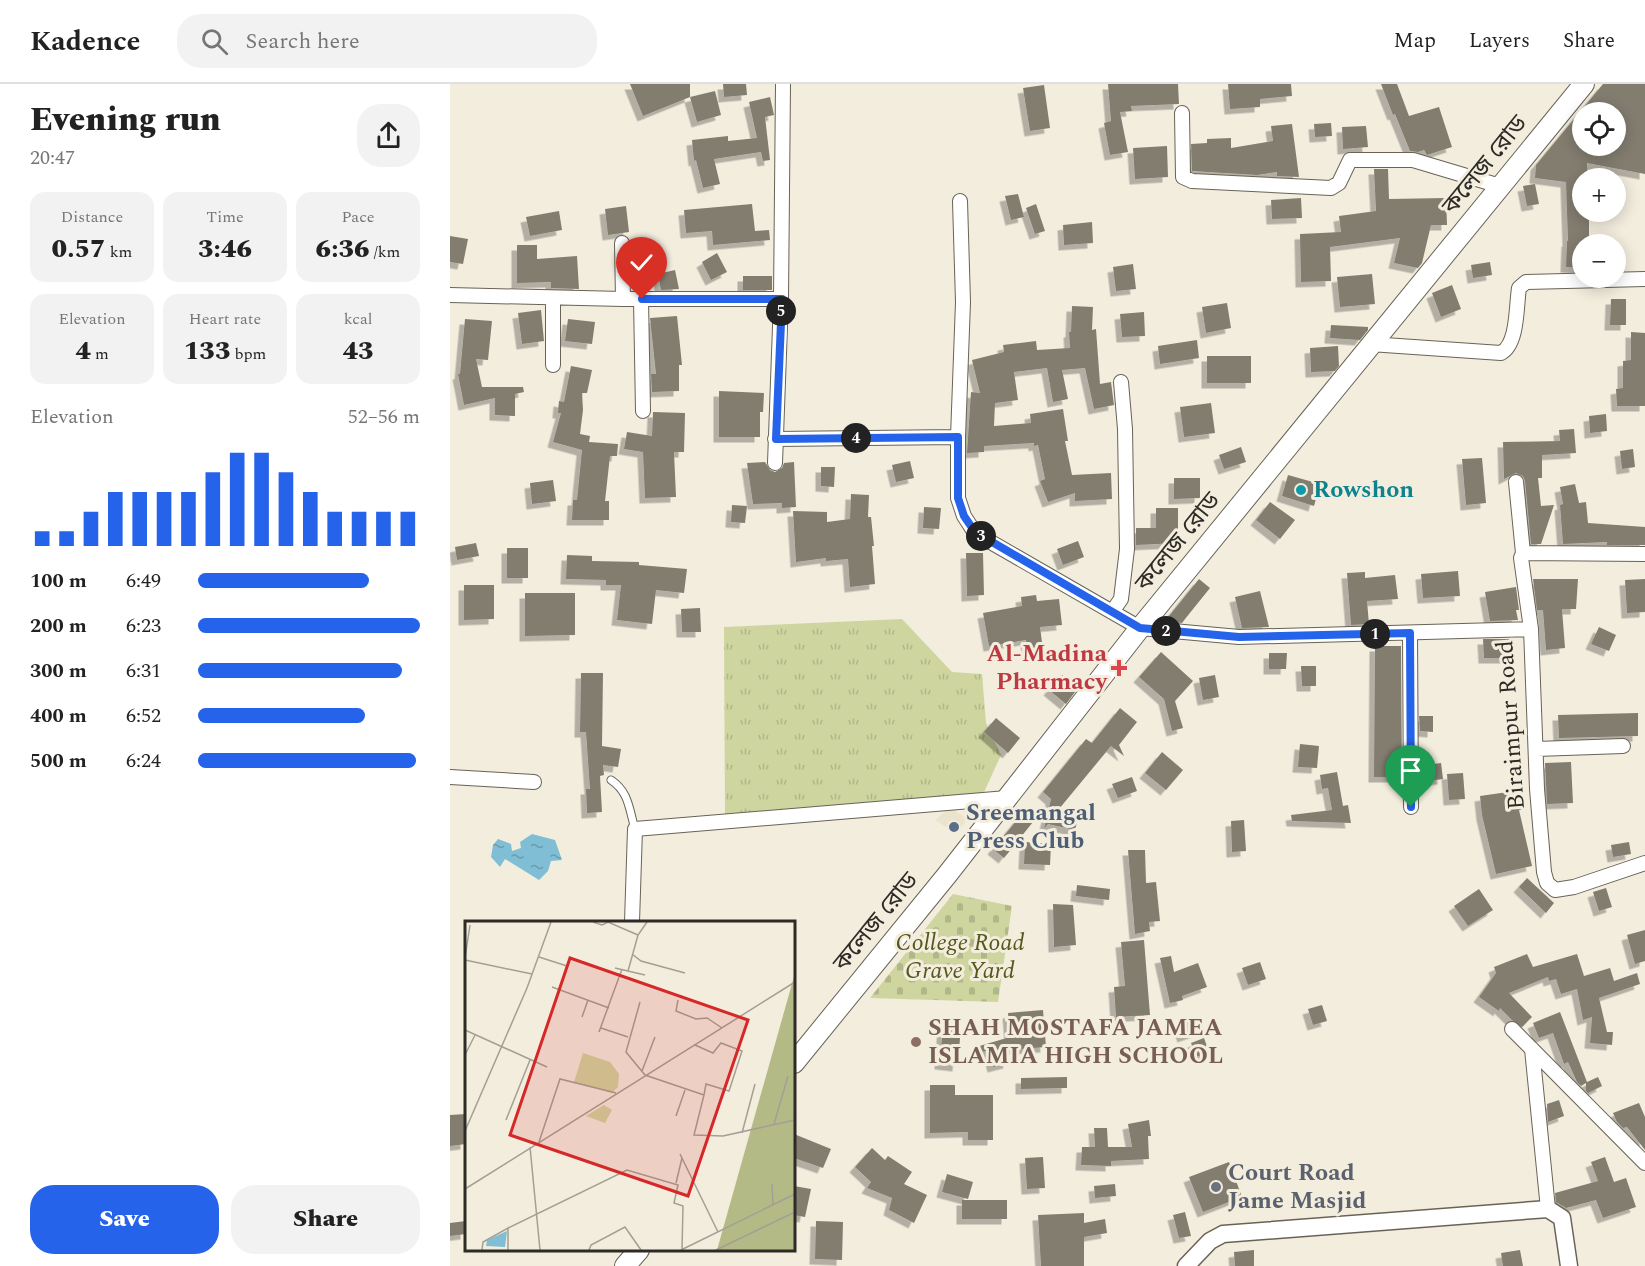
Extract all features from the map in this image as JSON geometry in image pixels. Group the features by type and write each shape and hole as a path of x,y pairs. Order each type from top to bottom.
{"main road":[{"name":"কলেজ রোড","path":"795,1062 948,875 1140,628 1584,84"},
{"path":"625,1266 638,1251"}],"street":[{"path":"775,463 782,299 783,84"},
{"path":"1182,113 1183,177 1192,181 1331,188 1339,183 1350,160 1392,159 1413,160 1500,186"},
{"path":"960,201 963,302 958,498 964,516 975,532 1140,628"},
{"path":"622,243 623,299"},
{"path":"1370,344 1501,353 1508,350 1513,339 1519,288 1526,282 1645,279"},
{"path":"450,296 782,299"},
{"path":"553,365 554,298"},
{"path":"642,299 643,411"},
{"path":"1112,612 1121,599 1127,549 1125,429 1121,382"},
{"path":"776,439 958,437"},
{"path":"1516,482 1523,553 1521,558 1532,629"},
{"path":"1523,553 1645,554"},
{"name":"Biraimpur Road","path":"1140,628 1239,637 1532,629 1536,748 1543,861 1547,884 1555,890 1574,887 1645,863"},
{"path":"1410,633 1411,807"},
{"path":"1536,748 1623,746"},
{"path":"450,777 534,782"},
{"path":"632,921 635,829 1007,798"},
{"path":"1512,1029 1645,1163"},
{"path":"1532,1049 1548,1209"},
{"path":"1186,1266 1210,1241 1223,1234 1548,1209 1562,1218 1569,1266"}],"lane":[{"path":"611,780 622,787 625,793 635,829"}],"shaded area":[{"name":"Sreemangal Press Club","path":"950,807 967,819 957,834 935,820"}],"green space":[{"path":"902,619 952,672 982,674 986,723 1001,755 980,801 725,816 724,627"},
{"name":"College Road Grave Yard","path":"953,894 1012,906 998,1002 870,998"}],"water":[{"path":"532,834 555,840 562,860 551,861 548,871 539,880 505,859 500,867 491,857 493,845 498,839 511,844 512,851 521,848 520,842"}],"building":[{"path":"630,84 690,84 690,97 643,116"},
{"path":"723,84 746,84 747,95 724,97"},
{"path":"1108,84 1178,84 1179,104 1131,106 1132,111 1120,112 1128,152 1110,155 1104,123 1111,121"},
{"path":"1228,84 1291,84 1292,96 1260,99 1260,107 1230,109"},
{"path":"1381,84 1397,84 1409,116 1439,107 1452,147 1427,155 1424,150 1410,151"},
{"path":"1603,84 1645,84 1645,174 1626,170 1626,168 1587,163 1587,168 1572,168 1572,222 1589,222 1589,234 1572,234 1572,267 1566,267 1568,241 1566,182 1535,178 1536,165 1572,121 1572,156 1626,156 1626,102 1588,102"},
{"path":"1044,85 1050,128 1030,131 1023,88"},
{"path":"715,91 721,115 697,122 690,97"},
{"path":"770,97 774,115 765,117 770,160 763,161 761,152 714,159 720,184 703,188 696,160 694,161 692,140 728,136 728,141 757,138 749,102"},
{"path":"1331,123 1332,136 1315,137 1314,124"},
{"path":"1292,124 1299,177 1277,176 1277,172 1257,175 1192,171 1191,144 1207,143 1207,139 1231,138 1231,148 1273,141 1271,126"},
{"path":"1366,126 1368,147 1343,149 1342,127"},
{"path":"1167,146 1168,177 1135,179 1133,148"},
{"path":"1374,169 1388,169 1389,199 1446,198 1447,225 1431,225 1422,263 1418,268 1394,263 1400,238 1330,247 1331,281 1301,282 1300,234 1341,232 1339,216 1376,211"},
{"path":"1535,184 1539,204 1527,206 1523,186"},
{"path":"1018,194 1024,217 1011,220 1005,196"},
{"path":"1301,198 1302,218 1272,219 1271,200"},
{"path":"752,204 755,231 769,230 770,240 713,245 712,231 686,233 684,210"},
{"path":"1036,204 1045,231 1035,234 1026,208"},
{"path":"626,206 629,232 608,235 605,209"},
{"path":"559,211 562,230 530,236 526,217"},
{"path":"1092,222 1093,243 1064,245 1063,225"},
{"path":"450,236 468,239 463,264 450,262"},
{"path":"517,245 537,245 537,259 577,256 579,289 551,288 551,282 517,283"},
{"path":"717,253 727,272 711,280 702,262"},
{"path":"1490,262 1492,275 1473,278 1471,265"},
{"path":"1133,264 1136,289 1116,291 1113,267"},
{"path":"675,270 679,289 661,290 658,274"},
{"path":"1372,274 1375,304 1340,307 1337,277"},
{"path":"743,276 772,276 772,290 743,290"},
{"path":"1452,285 1461,309 1441,317 1432,293"},
{"path":"1611,299 1626,299 1626,325 1610,325"},
{"path":"1227,303 1231,328 1206,333 1202,307"},
{"path":"1072,306 1093,307 1092,330 1096,329 1100,384 1111,382 1114,405 1094,409 1085,368 1062,370 1068,399 1053,402 1047,368 1014,372 1018,400 995,403 994,426 1031,423 1030,414 1063,409 1068,441 1065,441 1072,475 1111,473 1112,499 1075,501 1075,493 1048,502 1040,481 1045,479 1038,445 1034,446 1034,443 984,446 984,452 967,453 971,392 980,393 972,360 1004,352 1003,345 1036,341 1037,350 1070,348"},
{"path":"541,310 544,341 522,344 518,313"},
{"path":"1144,312 1145,336 1122,337 1120,314"},
{"path":"677,316 682,365 679,365 679,391 652,392 651,374 656,374 650,318"},
{"path":"465,319 492,321 488,360 476,359 482,387 523,387 524,392 515,394 515,416 495,415 495,398 464,405 458,374 460,374"},
{"path":"568,319 595,322 592,344 565,341"},
{"path":"1331,325 1368,327 1368,330 1360,340 1330,338"},
{"path":"1631,332 1645,333 1645,406 1617,406 1616,389 1623,388 1623,361 1631,360"},
{"path":"1197,340 1199,358 1160,364 1158,346"},
{"path":"1338,346 1339,366 1335,371 1311,372 1310,348"},
{"path":"1207,356 1251,356 1251,383 1207,383"},
{"path":"571,366 592,370 587,393 582,393 583,410 580,434 590,436 589,442 618,444 617,456 610,456 605,501 609,501 609,520 572,520 573,500 577,500 582,450 553,442 561,413 558,413 559,401 564,402"},
{"path":"719,391 764,393 763,412 760,412 760,437 719,437"},
{"path":"1211,403 1215,433 1184,437 1180,407"},
{"path":"653,412 685,413 684,452 674,452 676,497 645,498 643,452 624,449 627,432 652,436"},
{"path":"1606,414 1607,431 1590,433 1589,416"},
{"path":"1574,429 1576,453 1542,455 1542,478 1538,478 1541,506 1554,505 1541,544 1531,544 1525,481 1523,476 1516,473 1504,479 1503,442 1560,441 1559,430"},
{"path":"1241,447 1246,462 1224,469 1219,455"},
{"path":"1633,449 1635,467 1622,469 1620,451"},
{"path":"1482,458 1486,503 1466,505 1462,459"},
{"path":"910,461 914,478 896,482 892,465"},
{"path":"765,462 770,470 775,472 782,468 784,463 794,462 796,507 782,508 782,503 753,504 747,463"},
{"path":"821,467 835,467 834,487 821,486"},
{"name":"Rowshon","path":"1288,475 1320,484 1314,506 1282,496"},
{"path":"1174,478 1200,478 1200,498 1174,499"},
{"path":"553,480 556,501 532,504 530,483"},
{"path":"1575,484 1579,503 1586,502 1588,523 1645,527 1645,545 1607,545 1607,542 1563,544 1560,505 1563,504 1560,487"},
{"path":"851,494 869,495 868,517 871,517 875,584 850,587 848,559 826,561 826,558 796,562 793,511 827,512 827,522 850,519"},
{"path":"1270,502 1295,520 1280,539 1256,520"},
{"path":"732,505 747,506 745,523 731,522"},
{"path":"924,507 941,508 939,529 923,528"},
{"path":"1156,508 1178,508 1178,543 1136,545 1136,528 1156,528"},
{"path":"1078,541 1084,557 1063,565 1057,549"},
{"path":"476,543 479,556 457,560 455,547"},
{"path":"507,548 528,548 528,578 507,578"},
{"path":"966,553 983,553 984,595 967,596"},
{"path":"567,555 592,556 592,561 639,562 639,565 687,569 684,593 656,590 652,624 617,620 621,585 606,585 606,580 566,579"},
{"path":"1458,571 1460,596 1423,598 1421,574"},
{"path":"1365,572 1365,578 1395,575 1398,599 1367,601 1369,624 1351,625 1347,573"},
{"path":"1199,579 1210,588 1182,623 1165,621"},
{"path":"1533,579 1578,579 1576,609 1562,609 1565,648 1546,650 1543,610 1537,610"},
{"path":"1645,579 1645,612 1627,613 1625,580"},
{"path":"464,585 494,585 494,619 464,620"},
{"path":"1516,587 1518,620 1490,621 1485,592"},
{"path":"1260,591 1269,627 1242,628 1235,597"},
{"path":"525,593 575,593 575,635 525,636"},
{"path":"1036,595 1037,601 1059,599 1062,625 1040,627 1043,650 1028,652 1026,640 989,646 983,613 1022,606 1021,597"},
{"path":"700,608 701,632 682,632 681,609"},
{"path":"1599,627 1616,635 1609,651 1591,644"},
{"path":"1483,639 1511,639 1512,658 1484,658"},
{"path":"1375,646 1401,646 1402,777 1374,777"},
{"path":"1161,652 1193,681 1175,701 1183,728 1172,731 1164,699 1139,677"},
{"path":"1269,653 1287,653 1286,669 1269,669"},
{"path":"1301,666 1316,666 1316,686 1302,686"},
{"path":"581,673 603,673 602,746 621,749 618,767 603,765 604,775 600,776 602,812 587,813 586,789 590,789 586,732 580,732"},
{"path":"1062,675 1078,688 1066,704 1049,690"},
{"path":"1215,675 1219,697 1203,700 1199,678"},
{"path":"1120,708 1137,722 1119,745 1124,756 1111,746 1059,809 1079,814 1075,830 1048,824 1044,829 1051,799 1043,792 1086,739 1092,743"},
{"path":"1638,713 1638,736 1559,738 1558,715"},
{"path":"1419,716 1433,716 1433,732 1420,731"},
{"path":"996,718 1020,738 1008,753 984,732"},
{"path":"1300,744 1319,746 1317,768 1298,767"},
{"path":"1162,752 1183,770 1166,790 1145,773"},
{"path":"1571,762 1573,803 1547,804 1545,763"},
{"path":"1441,763 1443,779 1420,782 1420,766"},
{"path":"1337,772 1343,806 1348,805 1351,823 1292,821 1291,815 1332,810 1328,788 1322,789 1320,775"},
{"path":"1463,773 1465,799 1449,800 1447,774"},
{"path":"1132,777 1137,791 1118,798 1112,784"},
{"path":"1522,790 1524,809 1519,810 1532,866 1496,874 1482,815 1480,796"},
{"path":"1026,809 1037,817 1004,858 993,849"},
{"path":"1244,820 1246,851 1232,852 1231,821"},
{"path":"1025,842 1051,844 1050,865 1024,864"},
{"path":"1629,842 1631,854 1613,857 1611,845"},
{"path":"1128,850 1145,850 1146,883 1156,882 1160,921 1149,922 1150,931 1135,934"},
{"path":"1527,878 1554,903 1546,913 1519,887"},
{"path":"1077,885 1110,889 1109,900 1076,896"},
{"path":"1606,888 1612,907 1599,911 1593,892"},
{"path":"1479,889 1493,910 1468,926 1454,906"},
{"path":"1053,904 1073,905 1076,945 1054,947"},
{"path":"1645,930 1645,961 1635,964 1627,935"},
{"path":"1144,940 1150,1015 1116,1017 1114,987 1125,986 1121,942"},
{"path":"1527,954 1533,967 1577,954 1584,976 1610,968 1614,981 1637,973 1640,984 1599,998 1607,1032 1613,1032 1612,1045 1590,1043 1592,1017 1583,1020 1577,989 1561,994 1556,979 1549,981 1548,977 1509,993 1532,1017 1522,1027 1500,1008 1499,1011 1479,997 1496,973 1494,967"},
{"path":"1171,956 1174,972 1198,963 1207,987 1182,996 1183,1000 1170,1003 1160,958"},
{"path":"1260,962 1266,979 1248,985 1242,968"},
{"path":"1322,1005 1327,1021 1313,1025 1308,1009"},
{"path":"1043,1010 1046,1047 1005,1050 1009,1063 993,1067 989,1051 977,1052 976,1047 1010,1037 1008,1013"},
{"path":"1560,1012 1587,1082 1598,1077 1602,1086 1588,1093 1586,1083 1581,1086 1568,1062 1564,1064 1553,1033 1539,1038 1533,1023"},
{"path":"1192,1018 1197,1032 1183,1037 1178,1023"},
{"path":"943,1023 961,1024 958,1066 940,1064"},
{"path":"1204,1038 1209,1052 1196,1057 1191,1043"},
{"path":"1067,1077 1067,1088 1021,1089 1021,1078"},
{"path":"930,1085 955,1085 955,1095 993,1095 993,1140 968,1140 968,1132 930,1133"},
{"path":"1559,1100 1564,1116 1548,1122 1547,1104"},
{"path":"1639,1103 1645,1117 1645,1150 1627,1127 1623,1128 1617,1122 1613,1113"},
{"path":"465,1114 465,1144 450,1146 450,1115"},
{"path":"1149,1120 1151,1136 1148,1136 1149,1159 1111,1161 1111,1166 1081,1165 1082,1147 1095,1147 1094,1128 1107,1128 1108,1147 1132,1147 1128,1124"},
{"path":"795,1134 831,1149 823,1168 795,1158"},
{"path":"872,1148 885,1160 888,1156 912,1172 904,1184 927,1195 914,1223 889,1210 892,1198 867,1188 871,1182 855,1167"},
{"path":"1043,1157 1045,1188 1027,1189 1025,1158"},
{"path":"1605,1157 1614,1182 1626,1178 1636,1207 1603,1218 1596,1200 1566,1208 1556,1202 1555,1193 1598,1181 1591,1162"},
{"name":"Court Road Jame Masjid","path":"1229,1162 1242,1197 1203,1212 1189,1177"},
{"path":"947,1174 973,1182 968,1199 942,1192"},
{"path":"1115,1184 1116,1196 1095,1198 1094,1186"},
{"path":"795,1186 811,1189 805,1217 795,1215"},
{"path":"962,1200 1007,1200 1007,1219 962,1219"},
{"path":"1185,1212 1191,1236 1179,1238 1173,1215"},
{"path":"1084,1213 1084,1223 1105,1219 1107,1233 1084,1237 1084,1266 1041,1266 1038,1215"},
{"path":"465,1221 465,1234 450,1236 450,1223"},
{"path":"816,1221 843,1222 842,1260 815,1259"},
{"path":"1254,1250 1254,1266 1235,1266 1234,1252"},
{"path":"1520,1250 1523,1266 1503,1266 1501,1253"}],"place":[{"name":"Rowshon","path":"1301,490"},
{"name":"Al-Madina Pharmacy","path":"1119,668"},
{"name":"Sreemangal Press Club","path":"954,827"},
{"name":"SHAH MOSTAFA JAMEA ISLAMIA HIGH SCHOOL","path":"916,1042"},
{"name":"Court Road Jame Masjid","path":"1216,1187"}],"route":[{"path":"642,299 782,299 776,439 958,437 958,498 964,516 975,532 1140,628 1239,637 1410,633 1411,807"}]}
